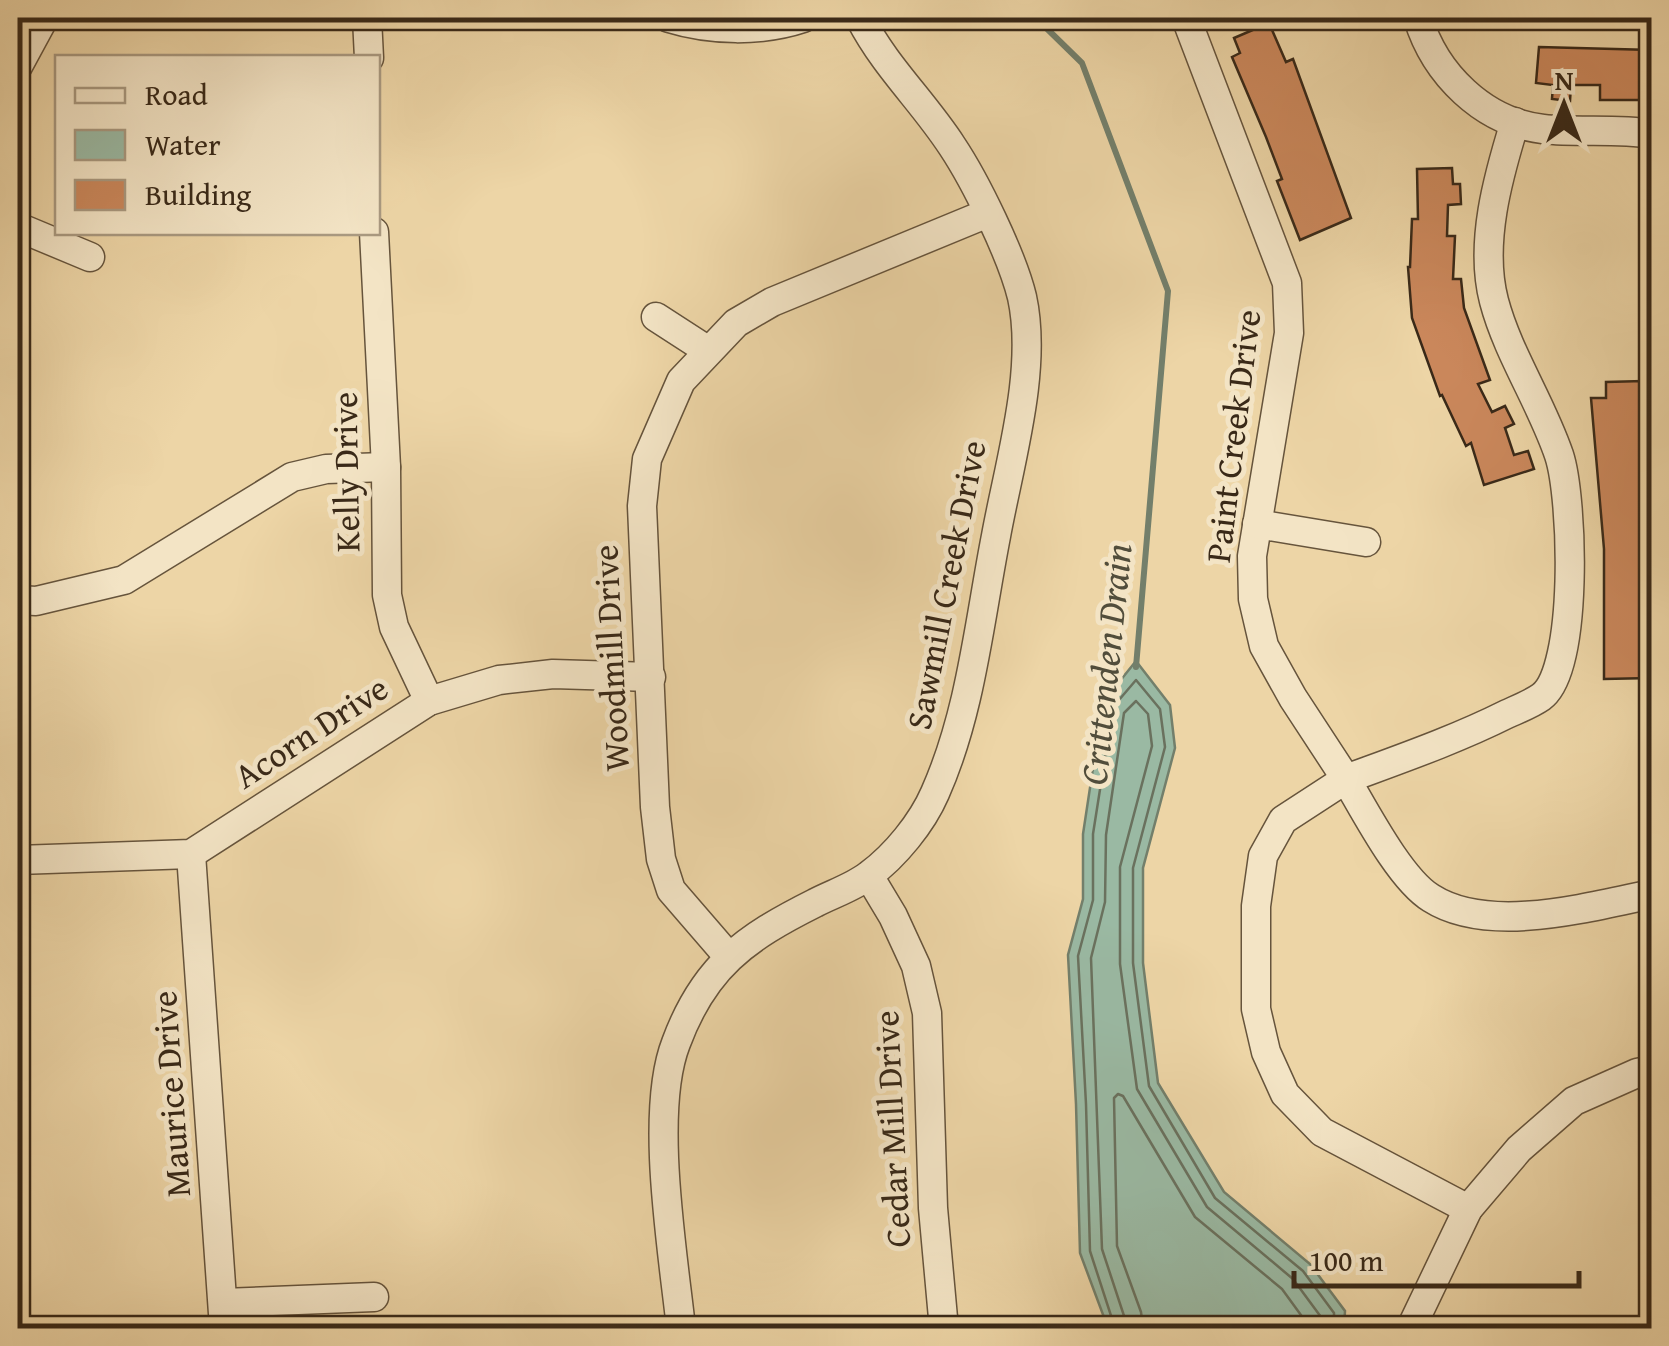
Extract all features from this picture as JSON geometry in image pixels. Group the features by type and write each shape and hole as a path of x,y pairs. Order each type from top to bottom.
{"street":[{"path":"18,66 44,18"},
{"path":"367,18 370,55"},
{"path":"669,18 760,28 803,18"},
{"name":"Sawmill Creek Drive","path":"681,1328 667,1192 668,1068 688,1014 728,956 784,919 869,876 910,834 934,798 962,718 976,657 1021,398 1027,343 1022,296 988,213 952,145 879,54 860,18"},
{"name":"Paint Creek Drive","path":"1186,18 1287,283 1289,333 1250,577 1264,646 1390,854 1430,898 1466,911 1505,916 1562,912 1640,896"},
{"path":"1418,18 1428,47 1455,83 1484,107 1514,122 1541,129 1652,134"},
{"path":"1468,1209 1322,1132 1285,1094 1266,1052 1256,1009 1256,906 1263,856 1283,820 1346,779 1420,752 1544,696 1563,662 1568,509 1560,457 1493,299 1489,234 1514,122"},
{"name":"Woodmill Drive","path":"728,956 671,890 661,858 655,807 642,506 647,460 681,381 736,324 772,302 988,213"},
{"path":"18,227 90,257"},
{"name":"Kelly Drive","path":"374,235 386,467 387,596 394,626 429,701"},
{"path":"656,317 707,350"},
{"path":"18,600 36,600 124,580 292,477 326,469 386,467"},
{"path":"1257,524 1366,542"},
{"name":"Acorn Drive","path":"191,854 429,701 498,680 553,674 650,676"},
{"path":"18,860 191,854"},
{"name":"Maurice Drive","path":"191,854 224,1316"},
{"name":"Cedar Mill Drive","path":"869,876 916,966 927,1013 933,1208 947,1328"},
{"path":"1415,1328 1468,1209 1519,1150 1574,1102 1652,1070"},
{"path":"224,1316 374,1297"}],"water":[{"path":"1136,661 1170,705 1175,748 1143,868 1143,963 1158,1083 1224,1192 1310,1264 1345,1311 1344,1328 1108,1328 1080,1253 1068,955 1083,899 1083,834 1103,702"}],"building":[{"path":"1269,23 1286,62 1293,59 1351,218 1300,240 1277,181 1282,179 1232,57 1240,53 1234,38"},
{"path":"1539,47 1652,50 1652,100 1600,100 1600,85 1571,85 1570,101 1552,99 1553,85 1536,83"},
{"path":"1452,168 1453,184 1460,184 1461,204 1448,205 1447,236 1455,236 1453,279 1461,279 1464,308 1490,380 1478,384 1492,412 1505,406 1514,424 1505,428 1514,455 1528,451 1534,469 1484,485 1471,443 1466,446 1440,396 1412,318 1408,267 1412,219 1418,219 1417,169"},
{"path":"1643,381 1651,468 1652,504 1645,504 1647,555 1652,555 1652,678 1604,679 1604,549 1591,398 1606,398 1606,382"}],"waterway":[{"name":"Crittenden Drain","path":"1036,18 1082,63 1168,291 1136,667"}]}
